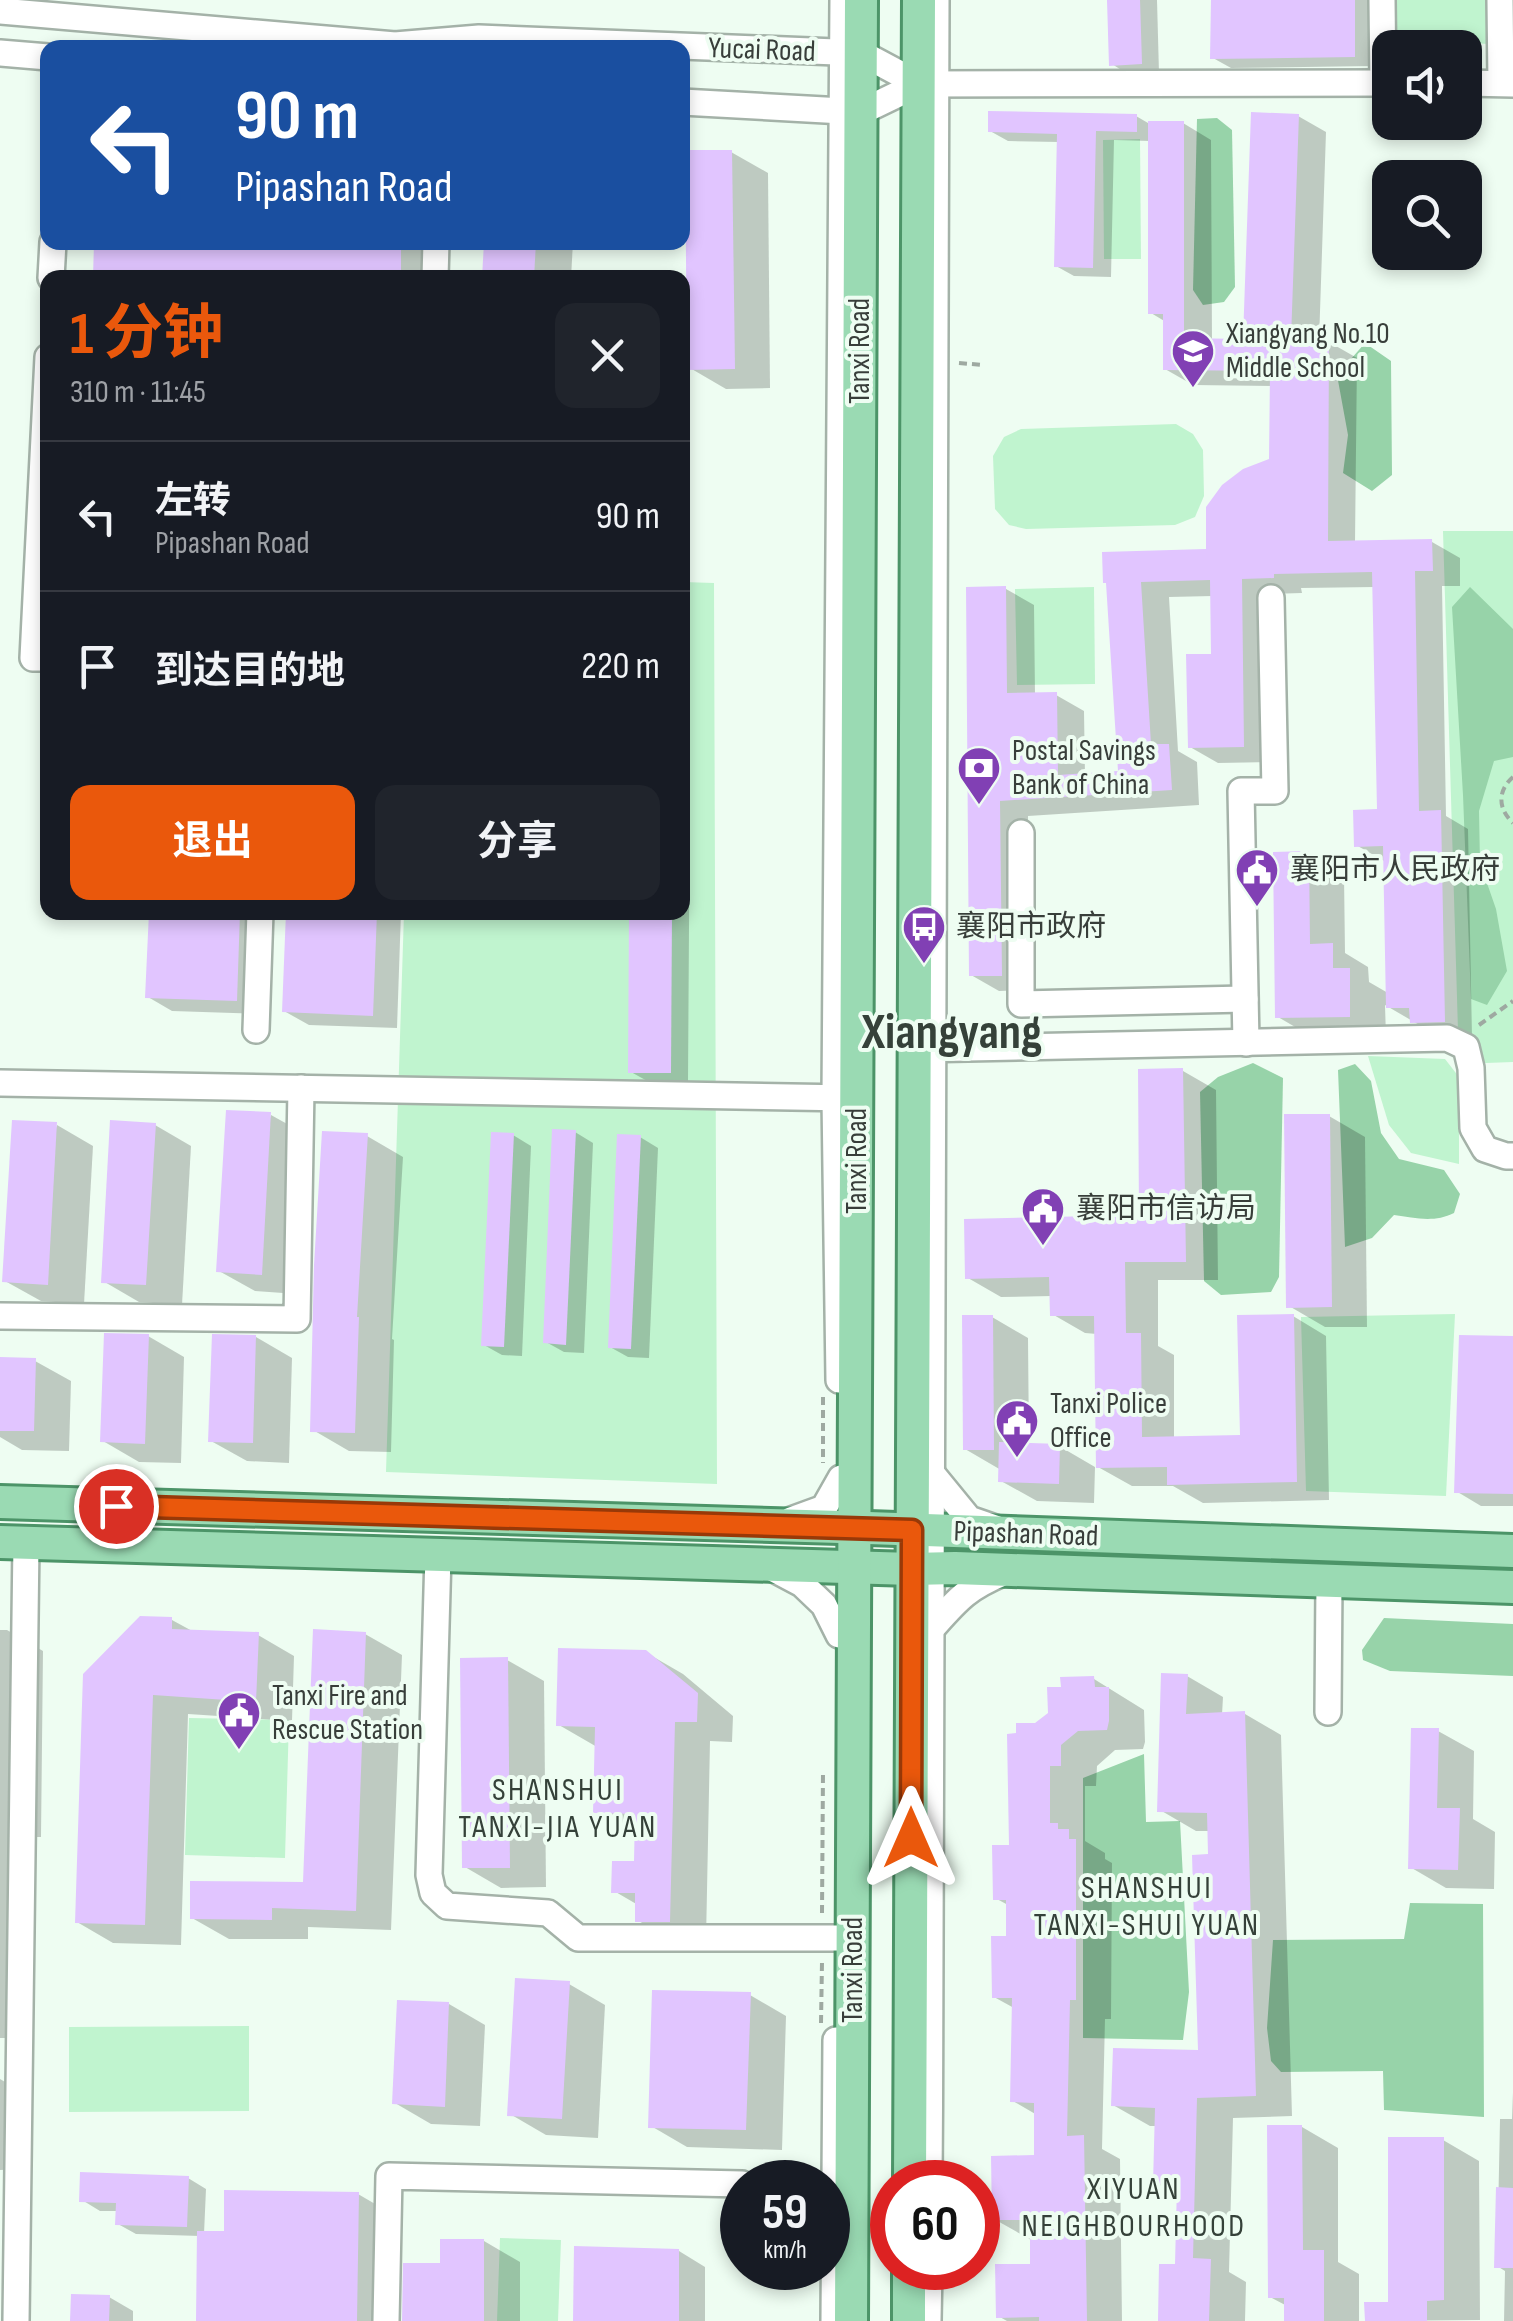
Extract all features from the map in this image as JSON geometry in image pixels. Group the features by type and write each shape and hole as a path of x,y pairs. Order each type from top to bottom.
{"main road":[{"name":"Tanxi Road","path":"852,2321 846,1098 852,53 862,0"},
{"name":"Tanxi Road","path":"910,2160 923,1530 927,84 919,0"},
{"name":"Pipashan Road","path":"0,1502 1513,1551"},
{"name":"Pipashan Road","path":"13,1542 1513,1587"},
{"path":"909,2290 909,2321"}],"street":[{"path":"843,0 852,53"},
{"path":"927,84 936,0"},
{"path":"1382,0 1384,30"},
{"path":"1482,83 1507,84 1500,0"},
{"name":"Yucai Road","path":"0,11 337,40"},
{"name":"Yucai Road","path":"455,40 529,40"},
{"name":"Yucai Road","path":"690,46 852,53 927,84"},
{"path":"0,52 40,56"},
{"name":"Yucai Road","path":"690,102 852,112 927,84 1372,82"},
{"path":"40,518 33,658 40,658"},
{"path":"1246,1042 1241,791 1275,791 1271,598"},
{"path":"1021,834 1022,1004 1245,999"},
{"path":"256,1030 260,920"},
{"path":"923,1530 933,1475 923,1048 1447,1038 1466,1047 1474,1128 1484,1148 1513,1156"},
{"path":"0,1083 846,1098 841,1478 848,1528"},
{"path":"0,1316 297,1319 301,1088"},
{"path":"933,1475 970,1518 1007,1533"},
{"path":"770,1525 824,1508 841,1478"},
{"path":"13,1542 16,2321"},
{"path":"438,1555 429,1874 433,1893 447,1906 548,1913 578,1938 837,1938"},
{"path":"764,1564 802,1584 824,1605 839,1636"},
{"path":"832,2160 839,1636 847,1566"},
{"path":"922,1569 933,1627 929,2160"},
{"path":"933,1627 976,1584 1010,1570"},
{"path":"1328,1712 1330,1581"},
{"path":"386,2321 389,2176 720,2184"},
{"path":"833,2290 834,2321"},
{"path":"928,2290 928,2321"}],"path":[{"path":"959,364 983,365"},
{"path":"1513,777 1501,797 1505,815 1513,823"},
{"path":"1447,1038 1482,1023 1513,1001"}],"green space":[{"path":"1383,0 1513,0 1513,46 1482,44 1482,30 1383,30"},
{"path":"1217,118 1232,130 1235,287 1224,302 1203,305 1193,290 1197,119"},
{"path":"1140,139 1141,259 1104,259 1103,140"},
{"path":"1365,343 1391,361 1392,475 1372,491 1343,473 1348,435 1337,375"},
{"path":"1176,424 1193,434 1203,450 1204,496 1195,517 1175,525 1026,529 1009,525 995,509 993,456 1004,437 1021,429"},
{"path":"1443,531 1513,531 1513,1062 1459,1064"},
{"path":"690,582 714,583 717,1484 386,1472 404,920 690,920"},
{"path":"1094,587 1095,684 1017,685 1015,589"},
{"path":"1470,587 1513,629 1513,757 1494,761 1479,811 1480,863 1496,909 1507,971 1487,1005 1471,999 1452,607"},
{"path":"1368,1056 1445,1059 1459,1077 1459,1164 1411,1153 1389,1125"},
{"path":"1253,1063 1283,1078 1279,1277 1271,1292 1221,1295 1204,1281 1200,1092 1218,1077"},
{"path":"1355,1064 1371,1081 1381,1133 1399,1159 1444,1170 1460,1194 1454,1213 1432,1219 1394,1215 1372,1238 1345,1247 1338,1070"},
{"path":"1455,1314 1446,1496 1306,1491 1301,1317"},
{"path":"1384,1618 1513,1624 1513,1676 1390,1671 1363,1660 1362,1650"},
{"path":"189,1718 289,1720 285,1858 185,1855"},
{"path":"1144,1754 1146,1822 1180,1821 1189,1992 1183,2040 1083,2038 1083,1778"},
{"path":"1410,1903 1483,1904 1484,2117 1384,2110 1383,2071 1281,2072 1271,2061 1267,2028 1273,1940 1404,1939"},
{"path":"249,2026 249,2111 69,2112 69,2027"},
{"path":"500,2238 561,2240 558,2321 497,2321"}],"building":[{"path":"1107,0 1140,0 1142,64 1109,66"},
{"path":"1211,0 1355,0 1355,57 1210,59"},
{"path":"988,111 1137,114 1137,132 1096,131 1093,268 1054,267 1057,134 988,132"},
{"path":"1251,112 1299,114 1291,339 1329,339 1328,541 1432,539 1433,571 1415,571 1419,811 1441,810 1445,1022 1410,1023 1409,1008 1386,1008 1383,846 1354,847 1353,810 1377,809 1372,572 1274,574 1274,578 1242,579 1244,747 1188,748 1186,654 1211,654 1210,580 1141,582 1151,744 1169,744 1172,790 1000,801 1002,976 969,976 966,587 1006,586 1007,693 1057,692 1058,775 1118,771 1102,552 1206,549 1206,507 1222,485 1243,469 1269,459 1270,371 1163,370 1163,314 1148,314 1148,121 1184,121 1184,338 1243,339"},
{"path":"690,150 732,150 735,369 690,370 690,270 686,270 686,250 690,250"},
{"path":"94,250 401,250 401,270 93,270"},
{"path":"484,250 536,250 534,270 482,270"},
{"path":"1309,851 1310,944 1333,943 1333,968 1350,968 1350,1017 1275,1018 1273,852"},
{"path":"149,920 240,920 237,1001 145,998"},
{"path":"286,920 377,920 373,1016 282,1012"},
{"path":"629,920 672,920 671,1073 628,1073"},
{"path":"1183,1068 1186,1262 1125,1262 1126,1333 1141,1333 1142,1437 1240,1435 1237,1315 1294,1314 1297,1482 1167,1485 1167,1467 1096,1468 1094,1316 1050,1316 1049,1277 965,1279 964,1219 1139,1215 1138,1069"},
{"path":"226,1110 271,1112 262,1275 216,1272"},
{"path":"1284,1114 1330,1114 1332,1307 1286,1308"},
{"path":"12,1120 57,1122 48,1285 2,1282"},
{"path":"110,1120 156,1123 146,1285 101,1283"},
{"path":"552,1129 576,1130 566,1345 543,1343"},
{"path":"322,1131 368,1133 357,1317 355,1433 310,1432"},
{"path":"491,1132 514,1133 504,1347 481,1346"},
{"path":"617,1134 641,1135 631,1349 608,1348"},
{"path":"962,1315 993,1315 994,1450 963,1450"},
{"path":"104,1333 149,1334 145,1444 100,1442"},
{"path":"212,1334 256,1335 253,1443 208,1442"},
{"path":"1459,1335 1513,1336 1513,1494 1454,1493"},
{"path":"0,1357 36,1358 34,1431 0,1431"},
{"path":"999,1442 1060,1444 1059,1484 998,1482"},
{"path":"140,1616 172,1617 172,1629 259,1632 256,1702 153,1695 145,1925 75,1923 83,1674"},
{"path":"313,1629 366,1632 356,1911 272,1908 272,1920 190,1919 190,1881 303,1882"},
{"path":"558,1648 646,1650 698,1693 697,1722 675,1722 670,1922 635,1922 635,1893 611,1893 612,1861 634,1861 635,1814 593,1813 595,1727 556,1726"},
{"path":"508,1657 510,1868 462,1868 460,1658"},
{"path":"1161,1673 1188,1674 1186,1714 1245,1711 1256,2096 1197,2098 1193,2258 1211,2259 1209,2321 1158,2321 1159,2264 1175,2264 1177,2185 1153,2184 1155,2108 1111,2106 1113,2048 1198,2050 1192,1855 1208,1854 1207,1813 1157,1812"},
{"path":"1094,1676 1095,1687 1109,1687 1107,1730 1078,1731 1061,1745 1061,1766 1050,1766 1050,1823 1058,1823 1058,1829 1069,1829 1069,1839 1076,1839 1076,2000 1070,2000 1067,2136 1084,2135 1087,2321 996,2318 1000,2264 1030,2264 1030,2220 1000,2220 1000,2160 991,2160 991,2156 1034,2155 1034,2103 1010,2102 1012,1998 992,1998 991,1936 1006,1936 1006,1900 993,1900 992,1845 1009,1845 1007,1734 1016,1733 1016,1723 1035,1723 1048,1713 1047,1687 1061,1687 1060,1677"},
{"path":"1411,1728 1439,1728 1437,1808 1460,1808 1458,1870 1408,1869"},
{"path":"515,1978 570,1981 562,2119 507,2116"},
{"path":"652,1990 751,1992 746,2130 648,2128"},
{"path":"397,2000 449,2002 445,2107 392,2104"},
{"path":"1267,2125 1302,2125 1303,2250 1324,2250 1324,2321 1284,2321 1284,2298 1268,2298"},
{"path":"1388,2137 1444,2137 1444,2300 1427,2301 1427,2321 1365,2321 1364,2302 1388,2302"},
{"path":"80,2172 189,2176 187,2227 115,2225 116,2203 79,2202"},
{"path":"1496,2187 1513,2188 1513,2268 1494,2268"},
{"path":"224,2190 359,2192 357,2321 196,2321 197,2231 224,2231"},
{"path":"440,2239 484,2239 484,2321 402,2321 403,2263 440,2263"},
{"path":"574,2246 679,2249 679,2321 573,2321"},
{"path":"71,2294 110,2295 109,2321 70,2321"}],"place":[{"name":"Xiangyang No.10 Middle School","path":"1193,389"},
{"name":"Postal Savings Bank of China","path":"979,806"},
{"name":"襄阳市人民政府","path":"1257,908"},
{"name":"襄阳市政府","path":"924,965"},
{"name":"襄阳市信访局","path":"1043,1247"},
{"name":"Tanxi Police Office","path":"1017,1459"},
{"name":"Tanxi Fire and Rescue Station","path":"239,1751"}],"district":[{"name":"Xiangyang","path":"952,1033"},
{"name":"SHANSHUI TANXI-JIA YUAN","path":"558,1808"},
{"name":"SHANSHUI TANXI-SHUI YUAN","path":"1147,1906"},
{"name":"XIYUAN NEIGHBOURHOOD","path":"1134,2208"}],"route":[{"path":"116,1506 912,1530 911,1838"}]}
